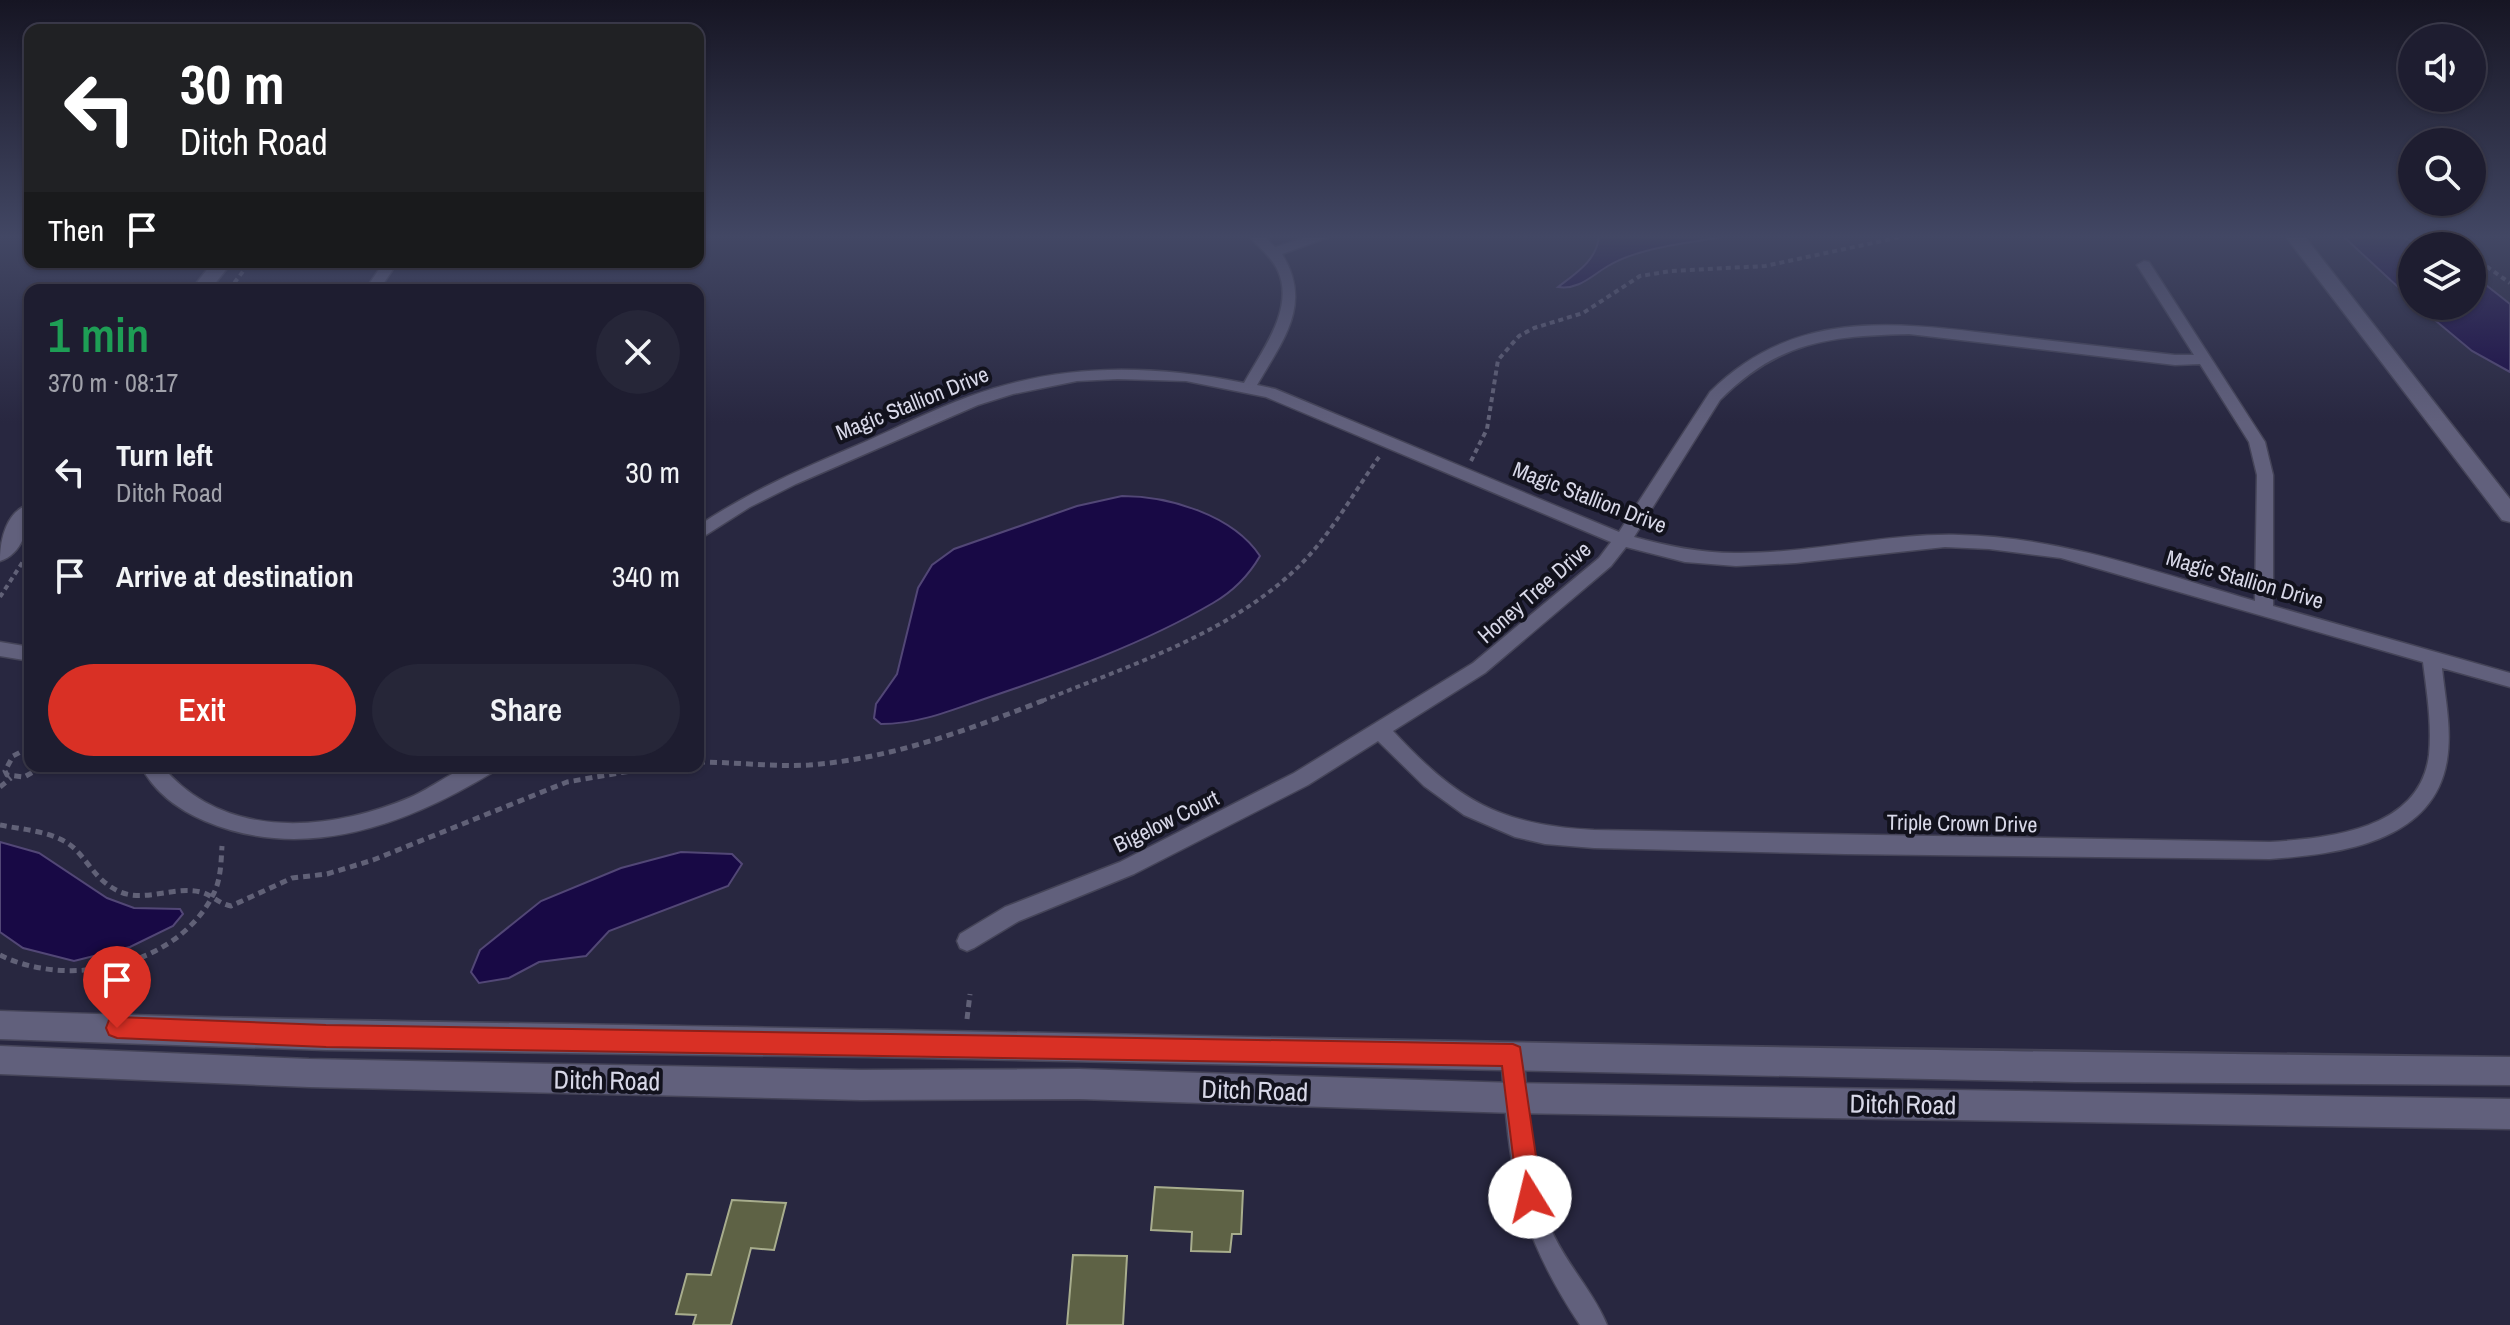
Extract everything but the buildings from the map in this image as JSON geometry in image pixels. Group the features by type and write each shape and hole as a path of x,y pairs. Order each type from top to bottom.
{"street":[{"path":"1249,387 1290,309 1289,299"},
{"path":"2166,299 2251,428 2262,455 2265,475 2264,608"},
{"path":"2343,299 2510,514"},
{"name":"Honey Tree Drive","path":"1380,730 1479,668 1605,562 1623,540 1715,396 1752,364 1775,350 1843,331 1909,329 2175,360 2205,359"},
{"name":"Magic Stallion Drive","path":"704,527 790,480 941,413 1011,389 1077,376 1186,376 1270,393 1623,540 1690,556 1747,559 1907,543 2003,544 2061,552 2264,608 2432,659 2507,676"},
{"path":"0,553 24,520"},
{"path":"0,649 24,653"},
{"name":"Triple Crown Drive","path":"1380,730 1411,763 1460,802 1493,821 1536,834 1594,839 2046,848 2244,850 2322,846 2373,835 2414,808 2431,786 2440,726 2432,659"},
{"name":"Bigelow Court","path":"967,941 1012,914 1127,868 1227,819 1301,779 1380,730"},
{"path":"156,772 193,808 221,819 252,828 309,830 375,819 414,807 477,772"},
{"name":"Ditch Road","path":"0,1025 326,1036 1513,1055 2075,1068 2510,1071"},
{"path":"1513,1055 1515,1098 1530,1197 1542,1237 1563,1278 1595,1325"},
{"name":"Ditch Road","path":"0,1060 340,1074 861,1085 1079,1084 1515,1098 2510,1114"}],"path":[{"path":"1463,473 1487,429 1498,360 1519,336 1534,328 1583,313 1605,299"},
{"path":"704,762 772,766 825,763 880,752 991,722 1139,662 1205,630 1276,586 1298,567 1390,443"},
{"path":"0,597 24,561"},
{"path":"11,778 5,771 8,761 24,751"},
{"path":"0,787 11,778 24,777 33,772"},
{"path":"0,825 52,835 74,848 93,874 120,892 150,895 203,893 231,906 292,878 327,874 362,864 567,782 608,772"},
{"path":"0,955 34,970 67,973 110,967 175,940 190,927 217,887 222,846"},
{"path":"967,1019 970,994"}],"shaded area":[{"path":"2486,299 2503,299 2510,304 2510,372 2472,351 2435,320 2486,320"},
{"path":"1122,496 1179,504 1217,519 1234,529 1260,556 1245,576 1220,599 1103,656 935,716 881,724 874,718 876,704 897,674 918,588 932,565 954,549 1077,506"},
{"path":"0,842 39,853 107,898 134,908 180,909 183,914 173,926 130,947 74,961 23,948 0,932"},
{"path":"681,852 732,854 742,864 728,886 609,931 586,956 539,962 509,978 479,983 471,972 480,950 541,901 621,868"}],"route":[{"path":"117,1028 326,1036 1513,1055 1515,1098 1530,1197"}]}
